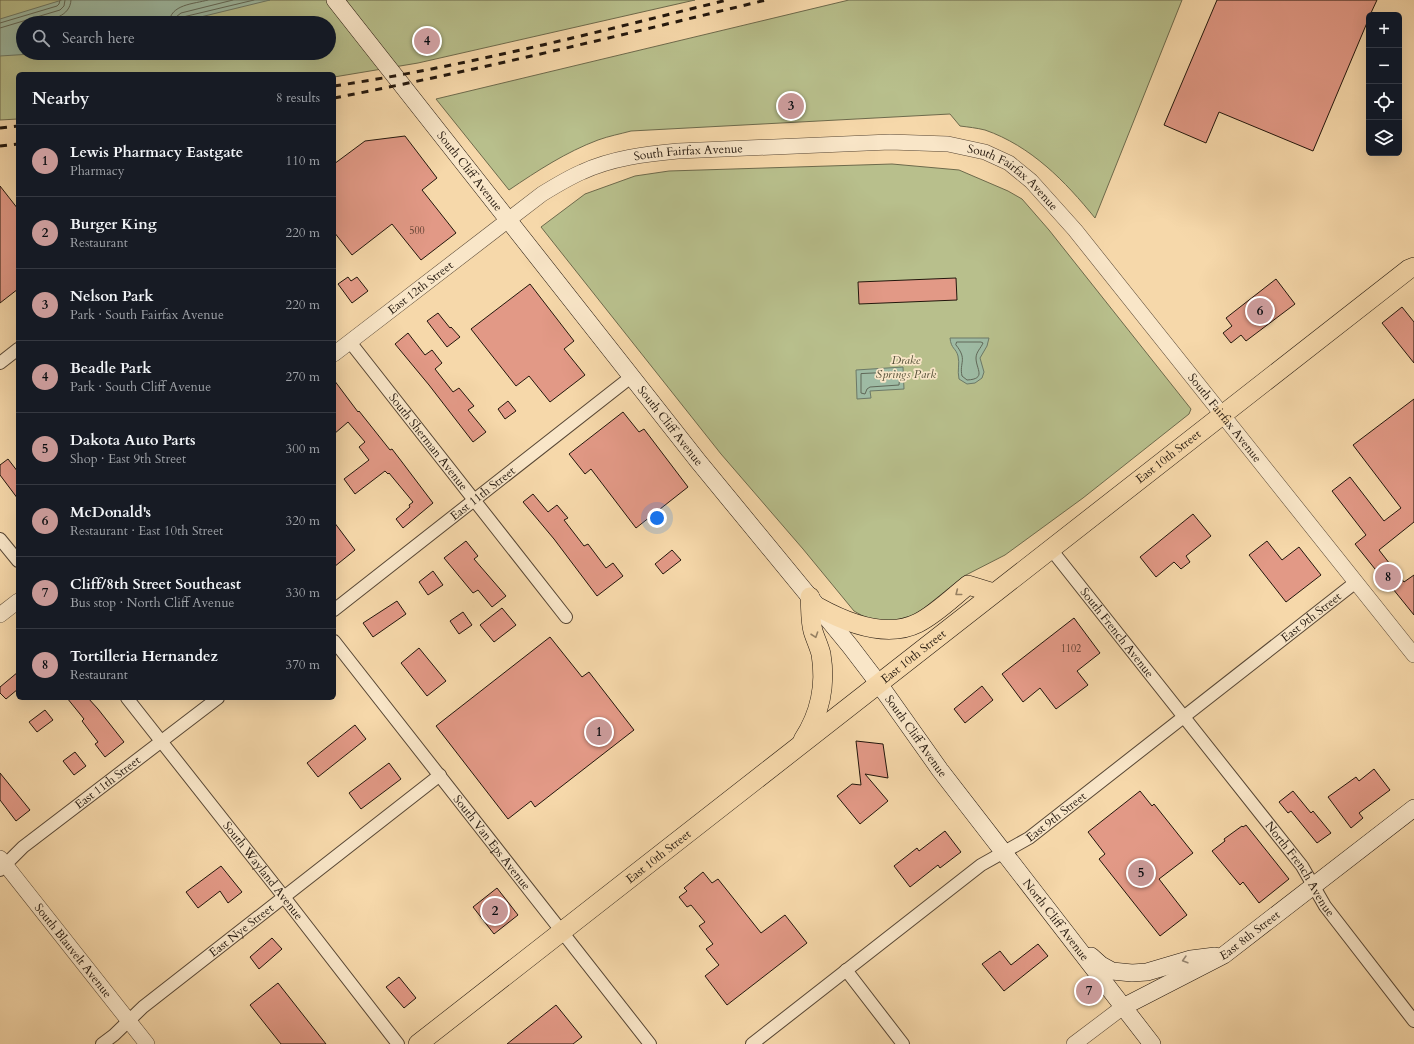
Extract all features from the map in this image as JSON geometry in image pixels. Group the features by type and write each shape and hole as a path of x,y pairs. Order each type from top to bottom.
{"main road":[{"name":"South Cliff Avenue","path":"335,0 698,461 814,602 879,684 940,770 1003,852"},
{"name":"East 10th Street","path":"418,1044 799,747 1222,413 1413,268"},
{"path":"799,747 810,729 816,715 823,676 821,653 812,630 814,602 837,617 857,625 883,630 902,628 918,623 932,614 968,585 994,593"},
{"name":"East 8th Street","path":"1124,1008 1224,956 1414,808"},
{"name":"North Cliff Avenue","path":"1003,852 1152,1044"},
{"path":"1068,936 1101,965 1112,971 1132,973 1147,972 1191,959 1224,956"}],"street":[{"name":"South Fairfax Avenue","path":"508,220 542,194 583,171 605,164 652,154 686,151 890,142 948,144 985,152 1009,163 1031,181 1075,230 1414,655"},
{"name":"East 12th Street","path":"336,352 508,220"},
{"name":"South Sherman Avenue","path":"350,342 566,617"},
{"path":"0,363 16,351"},
{"name":"East 11th Street","path":"336,608 632,377"},
{"path":"0,538 16,558"},
{"name":"South French Avenue","path":"1050,548 1185,717"},
{"name":"East 9th Street","path":"752,1044 981,865 1029,838 1356,582"},
{"path":"0,615 16,603"},
{"name":"South Van Eps Avenue","path":"336,644 650,1044"},
{"name":"South Wayland Avenue","path":"129,700 398,1044"},
{"name":"East 11th Street","path":"2,864 215,700"},
{"name":"North French Avenue","path":"1185,717 1302,866 1325,906 1414,1021"},
{"name":"East Nye Street","path":"102,1044 143,1007 440,775"},
{"name":"South Blauvelt Avenue","path":"2,864 147,1044"},
{"path":"846,970 903,1044"},
{"name":"East 8th Street","path":"1074,1044 1124,1008"}],"green space":[{"path":"0,0 695,0 418,63 336,77 336,72 16,72 16,119 0,120"},
{"path":"849,0 1182,0 1095,218 1059,178 1032,155 1002,137 985,130 960,126 950,114 631,131 602,139 575,150 541,169 509,190 436,99"},
{"name":"Drake Springs Park","path":"892,164 959,170 1008,191 1022,199 1049,230 1191,409 1189,414 1083,498 1005,555 964,576 918,613 906,619 895,622 868,619 854,611 721,454 541,227 585,194 635,176 669,171"}],"water":[{"path":"62,0 270,0 205,16 16,16 16,55 0,56 0,19"},
{"path":"950,338 989,338 987,346 980,358 984,372 982,378 975,383 967,384 959,379 958,356 951,344"},
{"path":"903,367 904,389 870,391 871,398 857,399 856,370"}],"building":[{"path":"1217,0 1377,0 1371,12 1366,12 1366,25 1313,151 1219,112 1206,143 1164,125"},
{"path":"405,136 437,178 422,190 456,233 421,260 392,224 352,255 336,235 336,163 365,141"},
{"path":"0,186 16,206 16,291 0,303"},
{"path":"348,277 351,281 357,277 368,291 352,303 338,284"},
{"path":"956,278 957,300 859,304 858,282"},
{"path":"1276,279 1295,304 1246,341 1241,335 1231,343 1223,333 1232,326 1226,318"},
{"path":"530,284 574,341 564,349 585,375 550,402 529,376 516,386 471,329"},
{"path":"1402,307 1414,322 1414,363 1382,323"},
{"path":"438,313 450,328 451,327 460,337 447,347 427,321"},
{"path":"408,333 425,355 432,350 442,363 435,369 453,392 459,388 474,406 468,410 486,432 473,442 395,344"},
{"path":"336,383 390,450 392,449 433,503 403,528 396,519 410,507 409,505 413,502 389,473 388,474 385,471 355,494 344,479 369,460 359,447 365,442 348,422 336,432"},
{"path":"1414,399 1414,522 1379,550 1404,582 1414,575 1414,615 1393,589 1390,591 1377,575 1379,574 1355,544 1366,535 1332,491 1350,477 1384,521 1401,508 1353,445"},
{"path":"508,401 516,411 505,419 498,409"},
{"path":"623,412 639,432 644,429 688,487 636,528 591,469 585,474 569,454"},
{"path":"8,459 16,469 16,496 0,475 0,465"},
{"path":"533,494 548,512 557,505 568,518 564,520 584,546 588,544 606,568 613,563 623,576 597,596 554,539 523,502"},
{"path":"1193,514 1211,536 1186,556 1190,562 1181,569 1174,562 1156,577 1140,557"},
{"path":"336,525 355,550 336,565"},
{"path":"466,541 478,556 474,559 506,596 492,607 478,590 473,593 444,558"},
{"path":"1267,541 1282,560 1299,547 1321,575 1286,602 1249,555"},
{"path":"672,550 681,560 663,574 655,564"},
{"path":"433,571 443,585 428,595 419,582"},
{"path":"397,601 406,614 373,637 363,623"},
{"path":"502,608 516,625 494,642 480,625"},
{"path":"463,612 472,625 459,634 450,621"},
{"path":"1074,618 1100,653 1077,671 1088,685 1056,709 1040,688 1023,702 1002,674"},
{"path":"550,637 582,677 589,672 634,730 535,807 531,801 508,819 436,726"},
{"path":"419,648 446,681 427,696 401,663"},
{"path":"16,674 16,691 6,699 0,693 0,687"},
{"path":"982,686 993,700 965,723 954,709"},
{"path":"69,700 90,700 124,742 105,757 95,744 98,742 82,721 84,719"},
{"path":"45,710 53,720 37,732 29,722"},
{"path":"355,725 366,739 318,777 307,763"},
{"path":"856,741 883,744 888,778 865,774 888,801 860,824 837,796 852,784 861,785"},
{"path":"75,752 86,766 74,775 63,761"},
{"path":"389,763 401,779 361,809 349,793"},
{"path":"1374,769 1390,790 1359,813 1363,818 1351,828 1328,797 1356,777 1359,781"},
{"path":"0,773 30,810 16,821 0,800"},
{"path":"1140,791 1152,806 1154,804 1193,853 1159,879 1187,915 1160,936 1099,859 1105,854 1088,832"},
{"path":"1293,791 1311,813 1313,811 1331,833 1317,843 1291,811 1288,813 1279,802"},
{"path":"1246,825 1289,879 1259,903 1243,882 1240,885 1212,851 1225,841 1224,839 1242,826 1243,827"},
{"path":"945,831 961,852 940,868 938,865 910,887 894,866 917,848 919,851"},
{"path":"221,866 242,892 228,903 220,891 198,908 186,892"},
{"path":"703,872 712,883 718,879 761,933 785,915 807,943 727,1005 705,976 719,965 706,949 713,944 699,926 705,922 691,905 687,907 679,897 687,891 684,888"},
{"path":"497,888 518,915 494,934 473,907"},
{"path":"272,938 282,949 259,969 250,957"},
{"path":"1038,944 1048,956 1004,991 982,964 1000,951 1011,965"},
{"path":"399,977 416,998 404,1008 386,987"},
{"path":"278,983 326,1044 281,1044 250,1005"},
{"path":"556,1005 582,1037 573,1044 507,1044"}],"railway":[{"path":"336,86 433,69 581,36 727,0"},
{"path":"336,98 496,64 766,0"},
{"path":"0,128 16,126"},
{"path":"0,146 16,144"}],"place":[{"name":"Beadle Park","path":"427,41"},
{"name":"Nelson Park","path":"791,106"},
{"name":"McDonald's","path":"1260,311"},
{"name":"Tortilleria Hernandez","path":"1388,577"},
{"name":"Lewis Pharmacy Eastgate","path":"599,732"},
{"name":"Dakota Auto Parts","path":"1141,873"},
{"name":"Burger King","path":"495,911"},
{"name":"Cliff/8th Street Southeast","path":"1089,991"}]}
